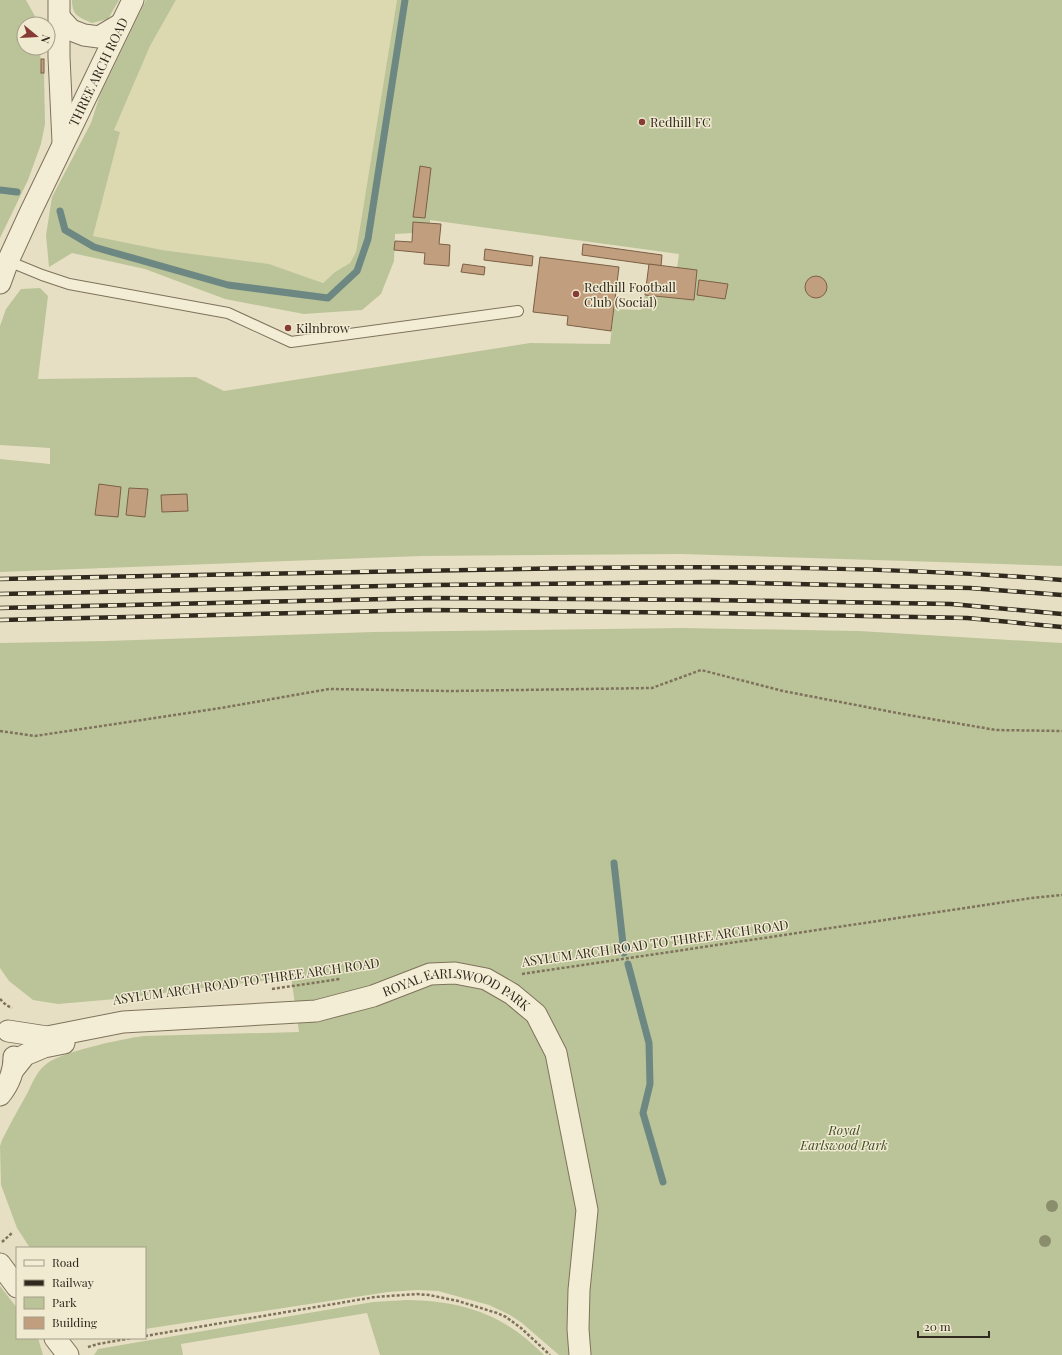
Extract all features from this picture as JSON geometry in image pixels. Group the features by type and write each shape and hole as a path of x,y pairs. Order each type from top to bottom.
{"street":[{"name":"THREE ARCH ROAD","path":"0,283 8,261 30,213 133,0"},
{"name":"THREE ARCH ROAD","path":"59,9 59,57 63,144"},
{"path":"59,9 72,30 84,35 99,37 121,24"},
{"name":"ROYAL EARLSWOOD PARK","path":"4,1026 47,1037 123,1022 316,1011 373,996 430,974 455,973 486,979 512,994 536,1014 556,1053 587,1210 579,1290 578,1329 580,1355"},
{"name":"ROYAL EARLSWOOD PARK","path":"13,1070 26,1055 44,1047 88,1039 123,1022"},
{"path":"0,1095 5,1089 13,1070 14,1050 12,1040 4,1026"},
{"path":"0,1264 16,1286"},
{"path":"56,1339 76,1352"}],"lane":[{"path":"8,261 69,284 228,313 291,342 518,311"}],"path":[{"path":"0,731 35,736 221,708 329,689 451,691 652,688 701,670 783,691 996,730 1062,731"},
{"name":"ASYLUM ARCH ROAD TO THREE ARCH ROAD","path":"519,974 1024,899 1062,895"},
{"name":"ASYLUM ARCH ROAD TO THREE ARCH ROAD","path":"265,990 344,979"},
{"path":"0,999 6,1005 19,1011"},
{"path":"0,1243 12,1233"},
{"path":"146,1336 375,1297 417,1294 453,1299 506,1317 521,1328 550,1355"},
{"path":"76,1352 98,1344 126,1339"}],"shaded area":[{"path":"176,0 397,0 356,252 350,263 335,272 323,283 269,264 162,250 93,236 120,132 114,130 150,46"}],"green space":[{"path":"0,0 26,0 35,16 16,16 16,56 40,56 41,73 44,73 45,124 41,144 28,180 0,238"},
{"path":"72,0 119,0 108,19 92,23 75,13 73,10"},
{"path":"146,0 176,0 150,46 114,130 120,132 93,236 162,250 269,264 323,283 335,272 350,263 356,252 397,0 1062,0 1062,566 681,554 421,556 0,572 0,459 50,464 50,448 0,445 0,326 6,309 21,289 40,288 48,296 38,379 196,377 224,391 530,343 610,344 614,309 641,310 645,295 694,300 697,270 677,268 679,254 430,220 430,224 413,233 395,234 394,261 381,294 362,310 304,314 225,299 145,269 72,253 49,267 46,235 52,197 91,123 100,95"},
{"name":"Royal Earlswood Park","path":"682,628 859,631 1062,643 1062,1355 559,1355 522,1323 510,1315 489,1305 438,1291 417,1290 388,1292 146,1329 146,1247 29,1247 17,1228 1,1185 0,1146 35,1078 44,1066 51,1061 76,1051 106,1043 143,1036 299,1032 291,977 116,999 58,1004 33,1000 9,981 0,968 0,643 373,632"},
{"path":"0,1286 16,1307 16,1339 38,1339 43,1355 0,1355"},
{"path":"407,1300 446,1303 482,1312 514,1329 544,1355 380,1355 367,1313 181,1344 183,1355 94,1355 98,1349 373,1302"}],"building":[{"path":"41,59 44,59 44,73 41,73"},
{"path":"420,166 431,168 425,218 413,217"},
{"path":"413,222 441,224 439,244 450,245 449,266 424,264 425,253 394,250 395,241 412,242"},
{"path":"583,244 662,255 661,266 582,255"},
{"path":"485,249 533,256 532,266 484,260"},
{"name":"Redhill Football Club (Social)","path":"540,257 619,267 611,331 567,325 568,316 533,312"},
{"path":"463,264 485,267 484,275 461,272"},
{"path":"649,264 697,270 694,300 645,295"},
{"path":"816,276 824,279 827,287 824,295 816,298 808,295 805,287 808,279"},
{"path":"699,280 728,284 725,299 697,295"},
{"path":"99,484 121,487 118,517 95,515"},
{"path":"129,488 148,489 145,517 126,515"},
{"path":"187,494 188,511 162,512 161,495"}],"waterway":[{"path":"60,211 65,230 94,247 228,285 328,298 357,271 368,239 405,0"},
{"path":"0,190 17,192"},
{"path":"614,863 624,953"},
{"path":"628,964 649,1043 650,1084 643,1113 663,1182"}],"railway":[{"path":"0,579 432,570 698,567 819,568 941,572 1062,580"},
{"path":"0,594 432,585 713,582 970,588 1062,595"},
{"path":"0,608 430,598 710,600 951,604 1062,614"},
{"path":"0,620 430,610 712,613 967,618 1062,627"}],"place":[{"name":"Redhill FC","path":"642,122"},
{"name":"Redhill Football Club (Social)","path":"576,294"},
{"name":"Kilnbrow","path":"288,328"}]}
